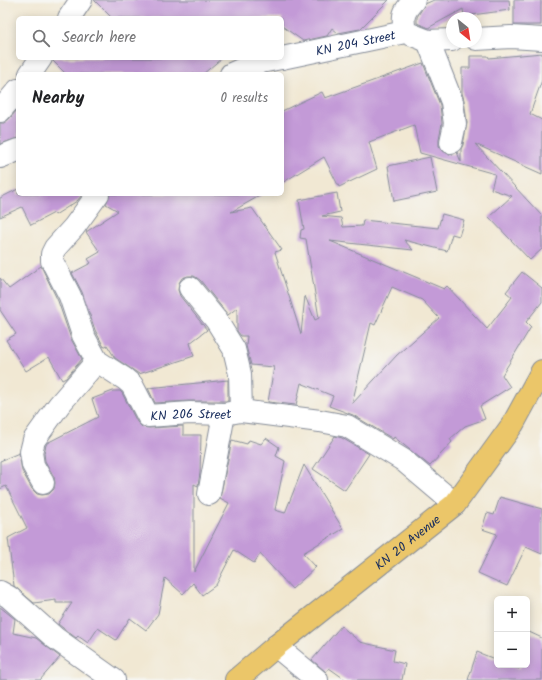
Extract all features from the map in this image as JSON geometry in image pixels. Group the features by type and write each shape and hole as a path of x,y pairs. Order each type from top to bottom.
{"main road":[{"name":"KN 20 Avenue","path":"236,680 276,646 455,504 514,424 542,371"}],"street":[{"path":"70,16 81,0"},
{"path":"405,32 403,22 405,10 414,0"},
{"name":"KN 204 Street","path":"284,58 405,32 428,41 446,40"},
{"path":"482,38 511,36 542,39"},
{"path":"428,41 452,102 455,124 451,142"},
{"path":"31,72 40,60"},
{"name":"KN 204 Street","path":"236,72 256,63 272,60"},
{"path":"0,112 16,92"},
{"path":"0,157 16,151"},
{"path":"43,483 33,465 32,452 34,440 59,405 97,362 83,335 70,296 52,261 52,254 55,248 74,227 97,196"},
{"path":"190,288 216,320 234,349 240,374 232,412 209,494"},
{"name":"KN 206 Street","path":"97,362 132,385 148,416 232,412 320,421 347,426 403,460 455,504"},
{"path":"0,592 9,597 55,638 114,680"},
{"path":"276,646 317,680"}],"building":[{"path":"94,0 389,0 360,29 338,33 332,28 327,36 303,41 284,27 284,16 110,16"},
{"path":"434,0 509,0 510,10 482,14 482,12 463,12 463,9 457,12 446,12 446,18 428,28 417,23 417,17 425,4"},
{"path":"514,0 541,0 541,25 514,25"},
{"path":"542,53 542,80 530,114 542,120 542,174 475,144 542,216 542,249 530,260 489,217 512,196 491,189 495,174 420,153 414,125 369,142 377,169 339,187 324,157 284,182 284,110 322,92 325,98 423,63 440,105 442,123 439,146 448,154 454,154 457,152 461,162 461,149 467,123 462,93 462,68 470,68 470,56 488,56 489,58"},
{"path":"220,60 205,72 64,72 53,61"},
{"path":"16,111 16,139 0,144 0,123 4,123"},
{"path":"430,157 437,192 394,201 388,166"},
{"path":"16,190 16,196 81,196 77,201 55,215 54,213 31,225 22,207 0,217 0,198"},
{"path":"337,193 340,212 322,216 341,218 343,227 362,226 363,220 438,228 442,214 464,220 459,236 452,234 447,251 404,240 413,250 330,241 444,289 447,286 487,329 512,297 506,292 522,272 542,288 542,302 526,322 531,327 502,375 510,387 480,406 485,419 465,426 450,439 452,442 430,466 394,437 393,439 353,415 329,406 333,396 301,383 296,405 268,402 274,367 251,365 246,346 247,336 241,336 237,331 237,308 228,315 200,280 194,276 182,278 179,283 178,290 180,296 207,330 190,343 194,356 139,374 115,358 107,345 104,347 95,330 82,292 72,273 91,263 88,259 100,252 86,232 118,211 106,204 109,196 259,196 231,212 252,208 282,250 275,252 301,334 305,296 315,320 319,318 306,239 300,238 301,230 304,229 299,200","holes":["392,287 422,300 439,318 397,355 352,404 371,323 375,325"]},
{"path":"41,266 58,301 71,339 82,359 66,378 62,380 49,357 26,371 6,340 16,334 0,310 0,278 9,289"},
{"path":"228,380 228,401 155,403 148,388"},
{"path":"113,391 120,391 122,393 137,422 142,427 183,426 183,435 201,435 200,473 198,486 194,484 194,572 229,503 220,498 232,440 247,444 249,440 261,444 266,438 279,447 276,456 285,461 275,510 285,513 304,465 343,529 303,553 316,567 292,589 260,554 254,563 234,550 216,585 202,595 193,583 183,594 165,578 158,614 146,630 130,618 116,640 98,628 88,643 78,636 76,638 58,624 72,603 56,603 56,600 34,603 14,586 8,538 27,528 6,486 0,489 0,461 19,453 22,471 32,489 37,494 49,494 54,489 55,483 54,477 45,461 44,453 47,443 98,417 92,399"},
{"path":"335,436 342,438 369,454 345,490 313,469"},
{"path":"500,497 542,509 542,554 526,547 507,586 478,573 497,534 482,529 487,513 494,515"},
{"path":"0,607 15,619 13,633 36,638 60,657 40,680 0,680"},
{"path":"341,626 360,642 395,650 393,661 405,664 402,680 346,680 329,668 326,672 312,660"},
{"path":"530,632 542,638 542,680 468,680 477,652 494,659 494,668 530,668"}]}
